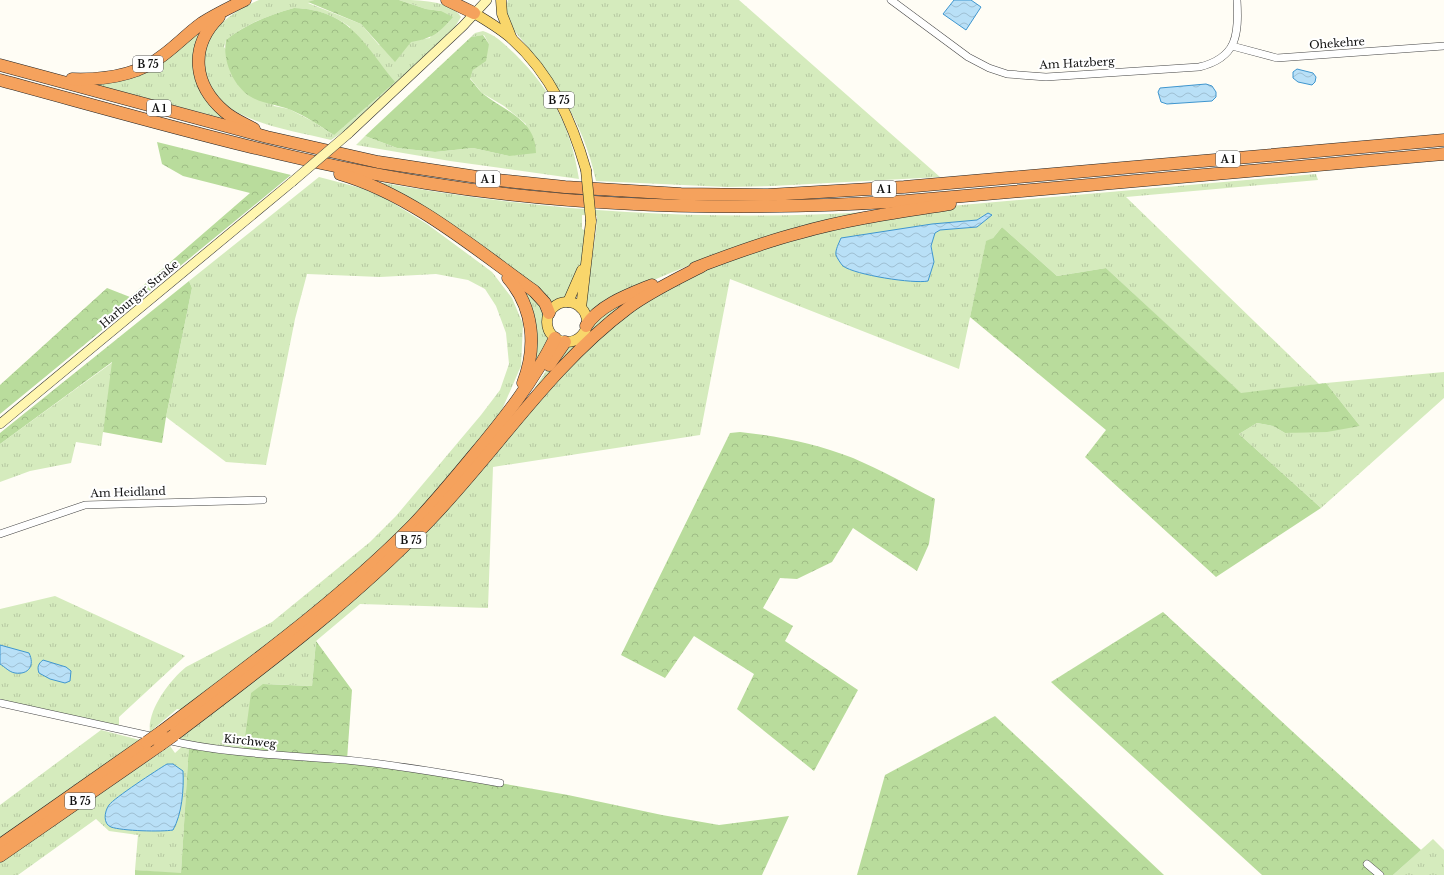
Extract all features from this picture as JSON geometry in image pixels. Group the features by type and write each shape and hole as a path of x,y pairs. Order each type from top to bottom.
{"highway":[{"path":"245,0 230,7 213,23 203,40 199,56 200,75 207,93 226,113 267,138"},
{"path":"447,0 477,15"},
{"name":"B 75","path":"51,79 94,80 120,75 141,68 160,58 202,24 230,7"},
{"name":"A 1","path":"0,65 267,138 378,162 497,180 565,187 681,194 761,195 939,185 1444,140"},
{"name":"A 1","path":"0,80 253,147 337,167 427,183 506,194 593,203 770,207 868,203 1444,154"},
{"path":"253,147 286,161 346,176 383,190 446,228 482,253 540,297 545,303 549,313"},
{"path":"586,326 598,313 632,293 752,247 812,229 951,204 1003,192"},
{"path":"482,253 505,275 520,293 530,321 532,339 530,360 521,386 482,446"},
{"path":"495,444 556,375 610,322 645,296 702,266"},
{"name":"B 75","path":"0,845 161,732 293,631 371,564 413,524 482,446 560,340"},
{"name":"B 75","path":"0,856 174,735 296,642 373,576 447,502 495,444 560,340"}],"main road":[{"name":"B 75","path":"501,0 502,14 512,39"},
{"name":"B 75","path":"477,15 512,39 541,72 567,113 586,170 591,221 580,308 586,317 586,326 580,337 573,341 560,340"},
{"name":"B 75","path":"568,302 587,261"},
{"path":"560,340 548,328 549,313 557,305 568,302 580,308"}],"street":[{"path":"477,15 487,0"},
{"path":"477,15 493,0"},
{"name":"Am Hatzberg","path":"891,0 977,62 996,71 1018,75 1046,77 1199,67 1224,57 1232,46"},
{"path":"1232,46 1237,33 1237,0"},
{"name":"Harburger Straße","path":"0,424 348,134 463,26 477,15"},
{"name":"Ohekehre","path":"1232,46 1277,58 1444,46"},
{"name":"Am Heidland","path":"0,534 85,505 263,500"},
{"name":"Kirchweg","path":"0,703 185,744 243,752 347,760 412,768 500,783"},
{"path":"1367,864 1380,875"}],"green space":[{"path":"259,0 314,0 308,3 361,24 379,45 430,38 441,11 426,9 399,0 415,0 442,4 456,11 461,17 450,35 355,124 331,140 275,127 248,118 224,104 215,94 204,67 204,54 208,42 214,31 224,21","holes":["294,8 317,11 337,19 350,27 334,135 289,109 274,106 224,47 226,40 233,34 249,25"]},
{"path":"314,0 399,0 426,9 441,11 453,17 443,28 430,37 411,42 395,62 361,24 308,2"},
{"path":"508,0 739,0 940,177 727,187 596,181 590,158 573,115 549,75 505,20 504,13"},
{"path":"294,8 313,10 329,15 342,22 354,31 364,42 395,82 334,135 291,110 253,98 240,88 228,65 225,48 226,40 242,29 258,21"},
{"path":"211,20 196,66 233,121 82,81 120,78"},
{"path":"483,31 496,38 515,54 528,68 549,96 565,126 571,143 579,179 450,161 356,145 365,136 397,148 435,152 473,148 509,156 526,124 504,106 482,93 470,78 473,70 489,44 484,35 471,37 475,33"},
{"path":"483,35 489,44 486,61 473,70 470,79 482,93 525,124 535,141 536,153 509,156 473,148 435,152 397,148 365,136 471,37"},
{"path":"157,142 291,175 0,414 0,385 107,288 130,297 250,193 183,176 162,164"},
{"path":"1316,174 1318,180 1126,197 1319,384 1241,394 1106,268 1057,276 1002,227 993,238 986,242 959,369 730,279 700,435 493,467 488,608 360,604 316,641 312,686 264,684 244,749 194,743 179,739 255,679 560,375 635,306 692,274 747,253 851,224 928,208","holes":["988,213 977,227 940,230 935,233 931,246 933,254 924,226 977,220"]},
{"path":"319,177 361,188 385,198 427,224 492,272 512,298 523,324 521,366 501,412 439,490 401,530 332,594 184,710 177,709 150,732 152,714 156,705 167,687 186,667 272,622 370,542 396,516 481,415 500,390 509,364 506,333 496,306 485,289 468,280 436,274 380,277 307,274 295,319 266,465 226,462 166,417 192,288 189,281"},
{"path":"372,181 495,200 618,212 743,216 867,212 795,231 690,265 655,279 622,295 590,314 587,312 585,303 597,216 582,215 582,229 586,231 583,256 576,285 568,297 551,304"},
{"path":"1002,227 1057,276 1106,268 1241,393 1326,383 1360,426 1327,432 1285,433 1273,426 1257,423 1239,434 1321,508 1216,577 1085,457 1106,430 970,317 986,241 993,238"},
{"path":"189,281 192,288 162,443 103,432 112,362 0,444 0,433"},
{"path":"520,285 540,301 545,313 543,322 548,342 537,364 532,361"},
{"path":"643,292 528,398 562,347 581,339 597,318 602,314"},
{"path":"113,362 101,446 76,442 71,463 30,471 0,482 0,444"},
{"path":"1444,372 1444,398 1321,508 1239,434 1257,423 1273,426 1285,433 1360,426 1326,383"},
{"path":"740,432 797,441 839,453 874,468 935,499 929,544 917,571 853,528 832,562 797,579 780,578 763,608 793,626 785,641 858,690 814,771 737,709 754,674 694,636 665,678 621,655 730,433"},
{"path":"55,596 185,656 119,717 119,728 0,703 0,609"},
{"path":"1163,612 1421,850 1393,875 1262,875 1051,682"},
{"path":"316,641 352,690 347,760 500,783 719,825 789,816 762,875 135,875 135,870 181,873 189,744 243,752 251,693 263,684 312,686"},
{"path":"995,716 1164,875 857,875 885,775"},
{"path":"101,730 140,740 0,840 0,805"},
{"path":"185,744 189,744 181,874 135,870 138,835 109,831 96,819 18,875 0,875 0,862 170,746 175,753"},
{"path":"1433,839 1444,850 1444,875 1393,875"}],"water":[{"path":"954,0 971,0 981,7 966,30 943,14"},
{"path":"1297,69 1313,73 1316,77 1315,82 1312,85 1298,82 1293,78 1293,72"},
{"path":"1206,84 1212,86 1216,92 1216,97 1212,101 1167,104 1161,102 1158,92 1160,88"},
{"path":"988,213 992,215 977,227 940,230 935,233 931,246 934,262 928,281 921,282 898,280 859,273 843,266 836,255 841,238 932,224 977,220"},
{"path":"0,645 29,653 31,657 30,668 27,671 20,673 9,671 0,664"},
{"path":"43,660 66,667 71,671 70,681 65,683 50,679 39,673 38,666"},
{"path":"167,764 173,764 183,771 182,801 173,830 133,830 111,827 108,825 105,818 109,805"}]}
